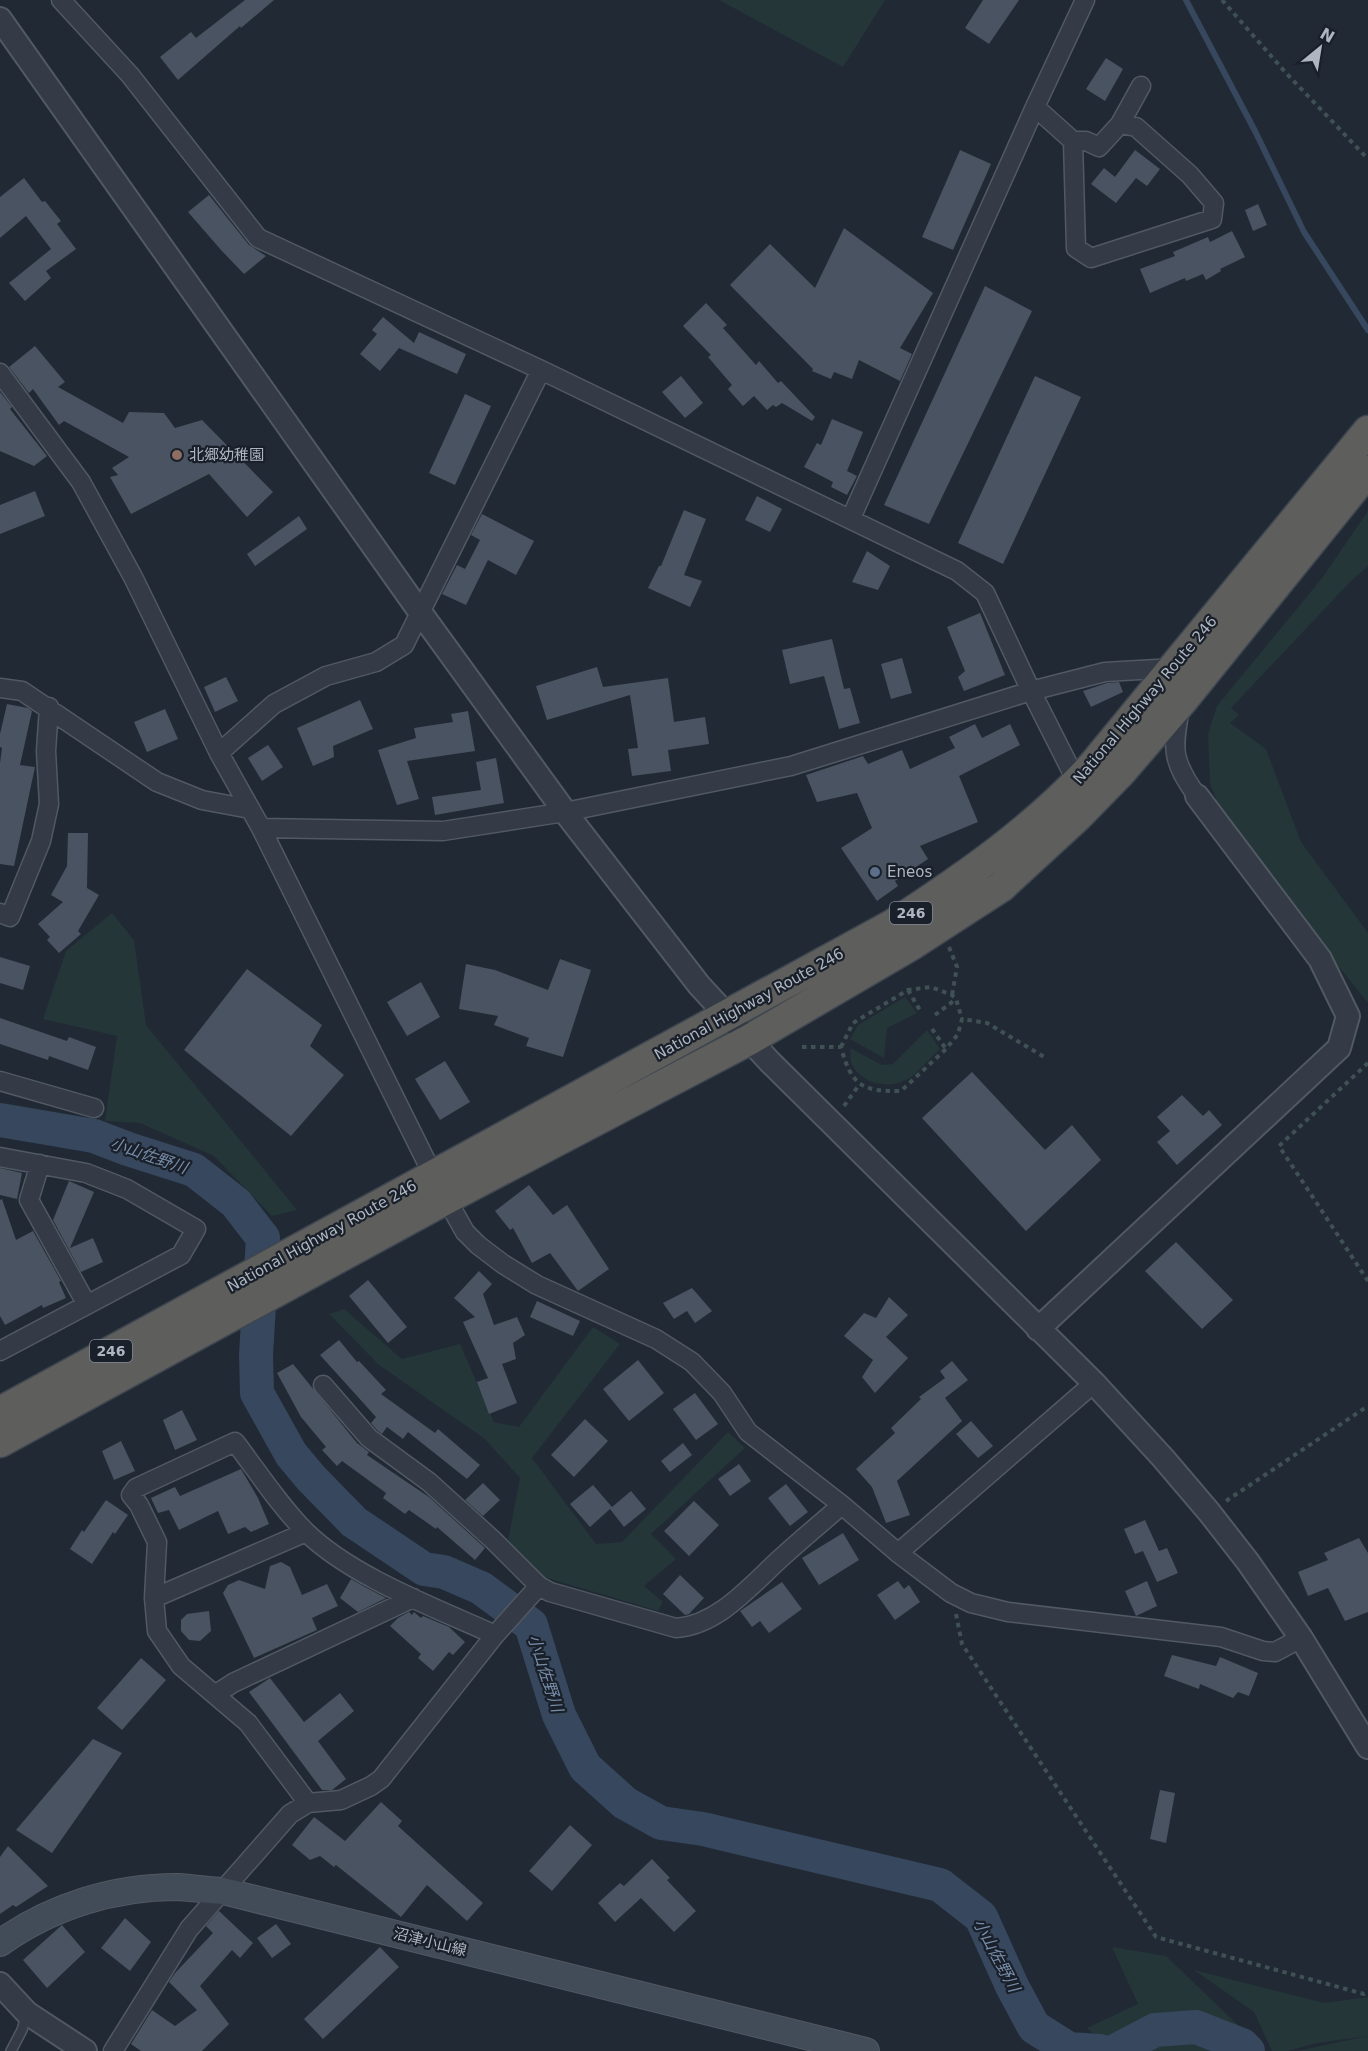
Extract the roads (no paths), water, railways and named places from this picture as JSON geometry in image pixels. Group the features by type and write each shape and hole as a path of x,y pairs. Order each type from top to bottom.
{"highway":[{"name":"National Highway Route 246","path":"0,1442 221,1320 328,1248 440,1187 726,1016 892,925 1016,840 1077,782 1174,668 1368,431"},
{"name":"National Highway Route 246","path":"440,1187 749,1040 913,944 1002,887 1107,787 1182,701 1368,471"},
{"name":"National Highway Route 246","path":"0,1413 222,1290 328,1248"}],"main road":[{"name":"沼津小山線","path":"0,1943 55,1911 98,1896 178,1887 223,1891 866,2051"}],"street":[{"path":"61,0 130,75 258,238 541,370 957,571 985,593 1077,782"},
{"path":"851,518 1085,0"},
{"path":"0,19 420,612 565,812 699,985 749,1040 1094,1383 1209,1512 1248,1562 1301,1638 1368,1747"},
{"path":"1035,107 1073,141 1086,141 1099,147 1120,124 1141,86"},
{"path":"1073,141 1076,248 1091,258 1212,219 1214,204 1190,174 1136,127 1120,124"},
{"path":"219,753 274,704 326,676 376,662 404,645 541,370"},
{"path":"0,373 81,482 133,578 219,753 261,828 440,1187 465,1232 478,1245 537,1285 656,1339 692,1362 722,1394 748,1431 842,1505 898,1553 951,1593 971,1603 1008,1612 1221,1637 1263,1651 1275,1652 1301,1638"},
{"path":"261,828 444,831 565,812 791,766 1031,691 1105,672 1174,668"},
{"path":"0,688 22,690 157,782 202,800 250,809"},
{"path":"1038,1329 1339,1048 1348,1016 1320,959 1183,777 1175,755 1174,741 1182,701"},
{"path":"0,913 10,917 41,841 49,804 46,751 49,707"},
{"path":"0,1081 94,1108"},
{"path":"0,1157 86,1173 117,1185 196,1229 181,1255 0,1352"},
{"path":"40,1164 29,1200 87,1305"},
{"path":"898,1553 1094,1383"},
{"path":"323,1385 369,1438 429,1482 493,1540 536,1590 676,1628 691,1627 731,1604 842,1505"},
{"path":"308,1803 248,1724 216,1694 180,1666 157,1631 154,1598 156,1542 139,1505 131,1495 136,1488 235,1442 306,1532 340,1559 413,1598 498,1631"},
{"path":"154,1598 306,1532"},
{"path":"113,2051 180,1940 290,1814 308,1803 341,1800 381,1779 498,1631 536,1590"},
{"path":"216,1694 233,1683 413,1598"},
{"path":"0,1984 27,2013 85,2051"}],"lane":[{"path":"11,2051 27,2013"}],"waterway":[{"path":"1186,0 1255,131 1304,232 1368,330"},
{"name":"小山佐野川","path":"0,1120 94,1136 194,1170 236,1203 263,1238 256,1355 257,1393 291,1454 354,1522 424,1569 444,1572 481,1588 531,1625 559,1715 585,1767 625,1803 661,1823 703,1829 940,1885 981,1917 1012,1986 1034,2027 1069,2049 1100,2051"},
{"name":"小山佐野川","path":"1115,2051 1155,2030 1196,2027 1242,2045 1248,2051"}],"place":[{"name":"北郷幼稚園","path":"177,455"},
{"name":"Eneos","path":"875,872"}]}
